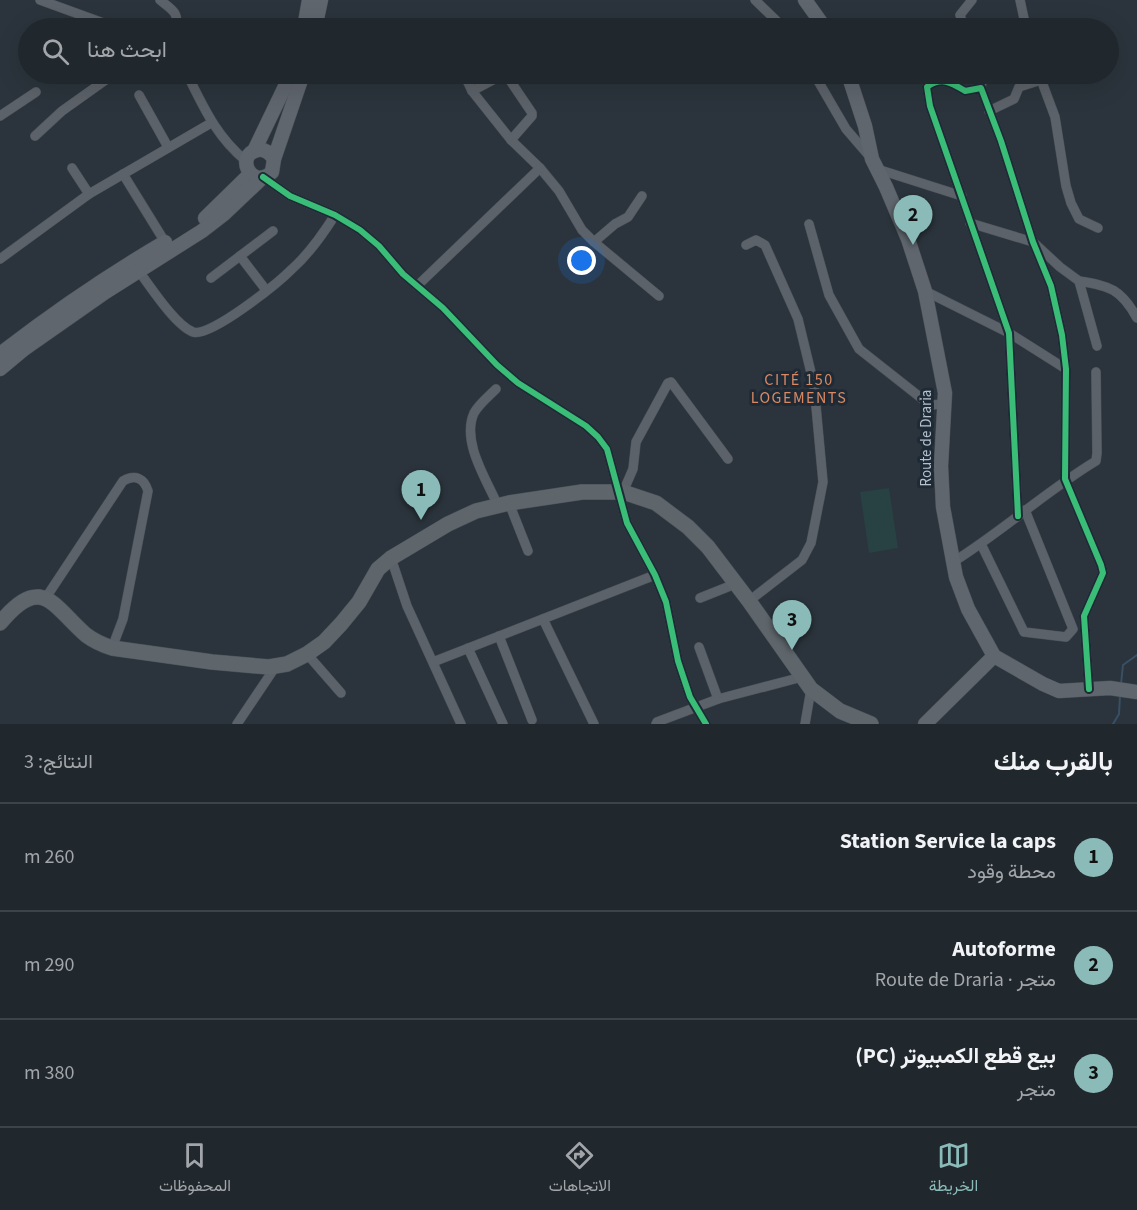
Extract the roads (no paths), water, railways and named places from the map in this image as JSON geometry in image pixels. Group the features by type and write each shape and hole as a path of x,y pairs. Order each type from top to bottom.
{"main road":[{"path":"306,18 309,0"},
{"path":"317,18 321,0"},
{"path":"805,1 818,18"},
{"path":"0,369 47,332 138,270 212,224 255,168 287,84"},
{"path":"255,168 268,175 300,84"},
{"name":"Route de Draria","path":"851,84 874,164 908,239 925,291 945,393 941,466 943,507 953,562 956,577 969,609 994,656"},
{"path":"0,354 93,286 204,219 255,168 261,149 267,151 274,163"},
{"path":"0,623 23,601 37,597 51,601 87,635 112,648 212,662 269,667 287,664 324,642 359,602 378,569 448,524 476,511 566,493 622,492 656,503 674,514 708,547 807,683 840,711 871,724"},
{"path":"925,724 994,656 1059,691 1110,688 1137,692"}],"street":[{"path":"40,0 90,18"},
{"path":"160,0 172,9 177,18"},
{"path":"755,0 774,18"},
{"path":"961,18 960,15 972,0"},
{"path":"1020,0 1024,18"},
{"path":"35,136 56,116 100,84"},
{"path":"193,84 211,123 231,149 290,195 335,215 360,230 443,308 497,365 511,377 586,426 598,437 607,449 622,492 627,523 655,575 666,602 678,661 695,706 706,724"},
{"path":"469,84 511,140 559,190 582,230 594,243 659,296"},
{"path":"472,90 484,84"},
{"path":"511,140 532,116 512,84"},
{"path":"820,84 846,129 874,164 962,196"},
{"path":"931,84 927,87 930,106 1009,333 1022,513 1073,629"},
{"path":"953,84 965,92 981,88"},
{"path":"982,84 981,88 1034,242 1051,285 1062,335 1066,369 1065,480 1102,573 1084,616 1089,689"},
{"path":"989,111 1014,99 1020,87 1025,84"},
{"path":"1043,84 1055,117 1066,186 1071,203 1079,219 1098,228"},
{"path":"0,116 36,92"},
{"path":"139,95 168,147"},
{"path":"0,259 89,194 211,123"},
{"path":"274,163 290,195"},
{"path":"72,168 89,194"},
{"path":"417,286 540,168"},
{"path":"123,174 165,242"},
{"path":"594,243 615,224 628,217 642,196"},
{"path":"138,270 181,325 195,333 212,329 237,313 292,269 324,233 335,215"},
{"path":"970,223 1034,242 1060,267 1078,280 1117,291 1132,308 1137,318"},
{"path":"809,224 829,295 859,350 930,405 944,404"},
{"path":"211,278 273,231"},
{"path":"746,244 756,240 765,245 798,319 814,385 823,482 811,543 802,560 749,601"},
{"path":"240,256 266,290"},
{"path":"1078,280 1097,346"},
{"path":"925,291 1009,333 1066,369"},
{"path":"953,562 1096,460 1096,372"},
{"path":"622,492 633,469 636,442 668,383 671,382 728,459"},
{"path":"496,389 475,411 471,432 473,448 504,505 523,534 528,551"},
{"path":"45,599 123,481 130,477 139,478 146,483 148,491 123,619 112,648"},
{"path":"981,544 1024,632 1066,637 1073,629"},
{"path":"392,558 407,606 460,724"},
{"path":"433,662 655,575"},
{"path":"700,598 735,584"},
{"path":"543,619 594,724"},
{"path":"1073,629 1085,630"},
{"path":"499,636 532,720"},
{"path":"699,646 718,699"},
{"path":"468,648 504,724"},
{"path":"307,654 341,693"},
{"path":"237,724 276,666"},
{"path":"656,724 695,706 718,699 807,683 805,722 816,724"}],"waterway":[{"path":"1121,684 1123,665 1137,655"},
{"path":"1113,724 1119,714 1120,695"}],"place":[{"name":"Autoforme","path":"913,245"},
{"name":"Station Service la caps","path":"421,520"},
{"name":"بيع قطع الكمبيوتر (PC)","path":"792,650"}],"district":[{"name":"CITÉ 150 LOGEMENTS","path":"799,389"}]}
